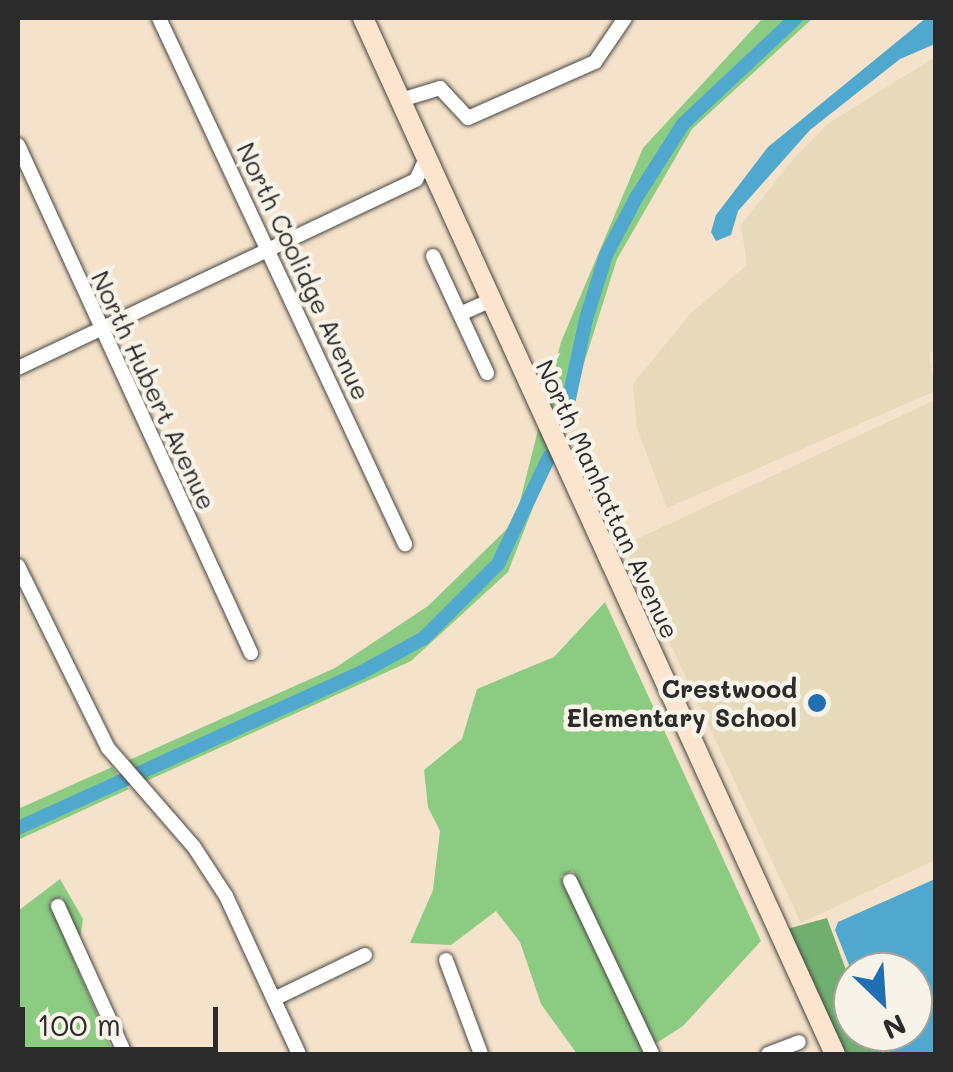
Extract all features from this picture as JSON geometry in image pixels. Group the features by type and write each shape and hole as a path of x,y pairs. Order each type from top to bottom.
{"street":[{"name":"North Coolidge Avenue","path":"159,18 405,544"},
{"name":"North Manhattan Avenue","path":"363,18 425,162 835,1054"},
{"path":"401,100 440,88 468,118 596,62 625,18"},
{"name":"North Hubert Avenue","path":"18,145 251,653"},
{"path":"18,368 416,180 425,162"},
{"path":"433,256 487,373"},
{"path":"460,314 489,301"},
{"path":"18,566 124,772 194,847 226,896 298,1054"},
{"path":"570,880 652,1054"},
{"path":"58,906 125,1054"},
{"path":"274,999 365,955"},
{"path":"446,960 481,1054"},
{"path":"768,1054 800,1042"}],"shaded area":[{"path":"935,57 936,349 929,353 935,391 667,508 637,428 633,384 690,314 747,265 741,225 794,158 829,123"},
{"name":"Crestwood Elementary School","path":"935,400 935,860 801,923 624,545"}],"green space":[{"path":"763,18 813,18 692,129 617,259 560,439 544,405 561,342 643,148"},
{"path":"539,426 553,456 508,572 411,661 142,783 125,762 335,668 428,606 515,521"},
{"path":"605,602 761,941 683,1026 655,1044 573,871 561,876 643,1052 639,1054 577,1054 541,1004 520,942 496,911 451,945 410,943 433,890 440,831 428,807 424,770 462,739 477,689 554,657"},
{"path":"112,767 129,789 18,840 18,809"},
{"path":"60,879 83,919 80,938 62,897 49,902 114,1054 18,1054 18,911"},
{"path":"827,918 839,952 833,952 833,1034 787,929"},
{"path":"841,1052 883,1054 842,1054"}],"water":[{"path":"926,18 935,18 935,44 900,59 810,130 738,211 731,235 716,241 711,232 716,215 768,147"},
{"path":"935,879 935,1054 889,1052 933,1052 933,952 844,952 835,930 838,922"}],"waterway":[{"path":"564,422 586,319 606,255 636,198 683,124 796,18"},
{"path":"18,828 362,672 424,638 498,564 549,457"}],"place":[{"name":"Crestwood Elementary School","path":"817,703"}]}
